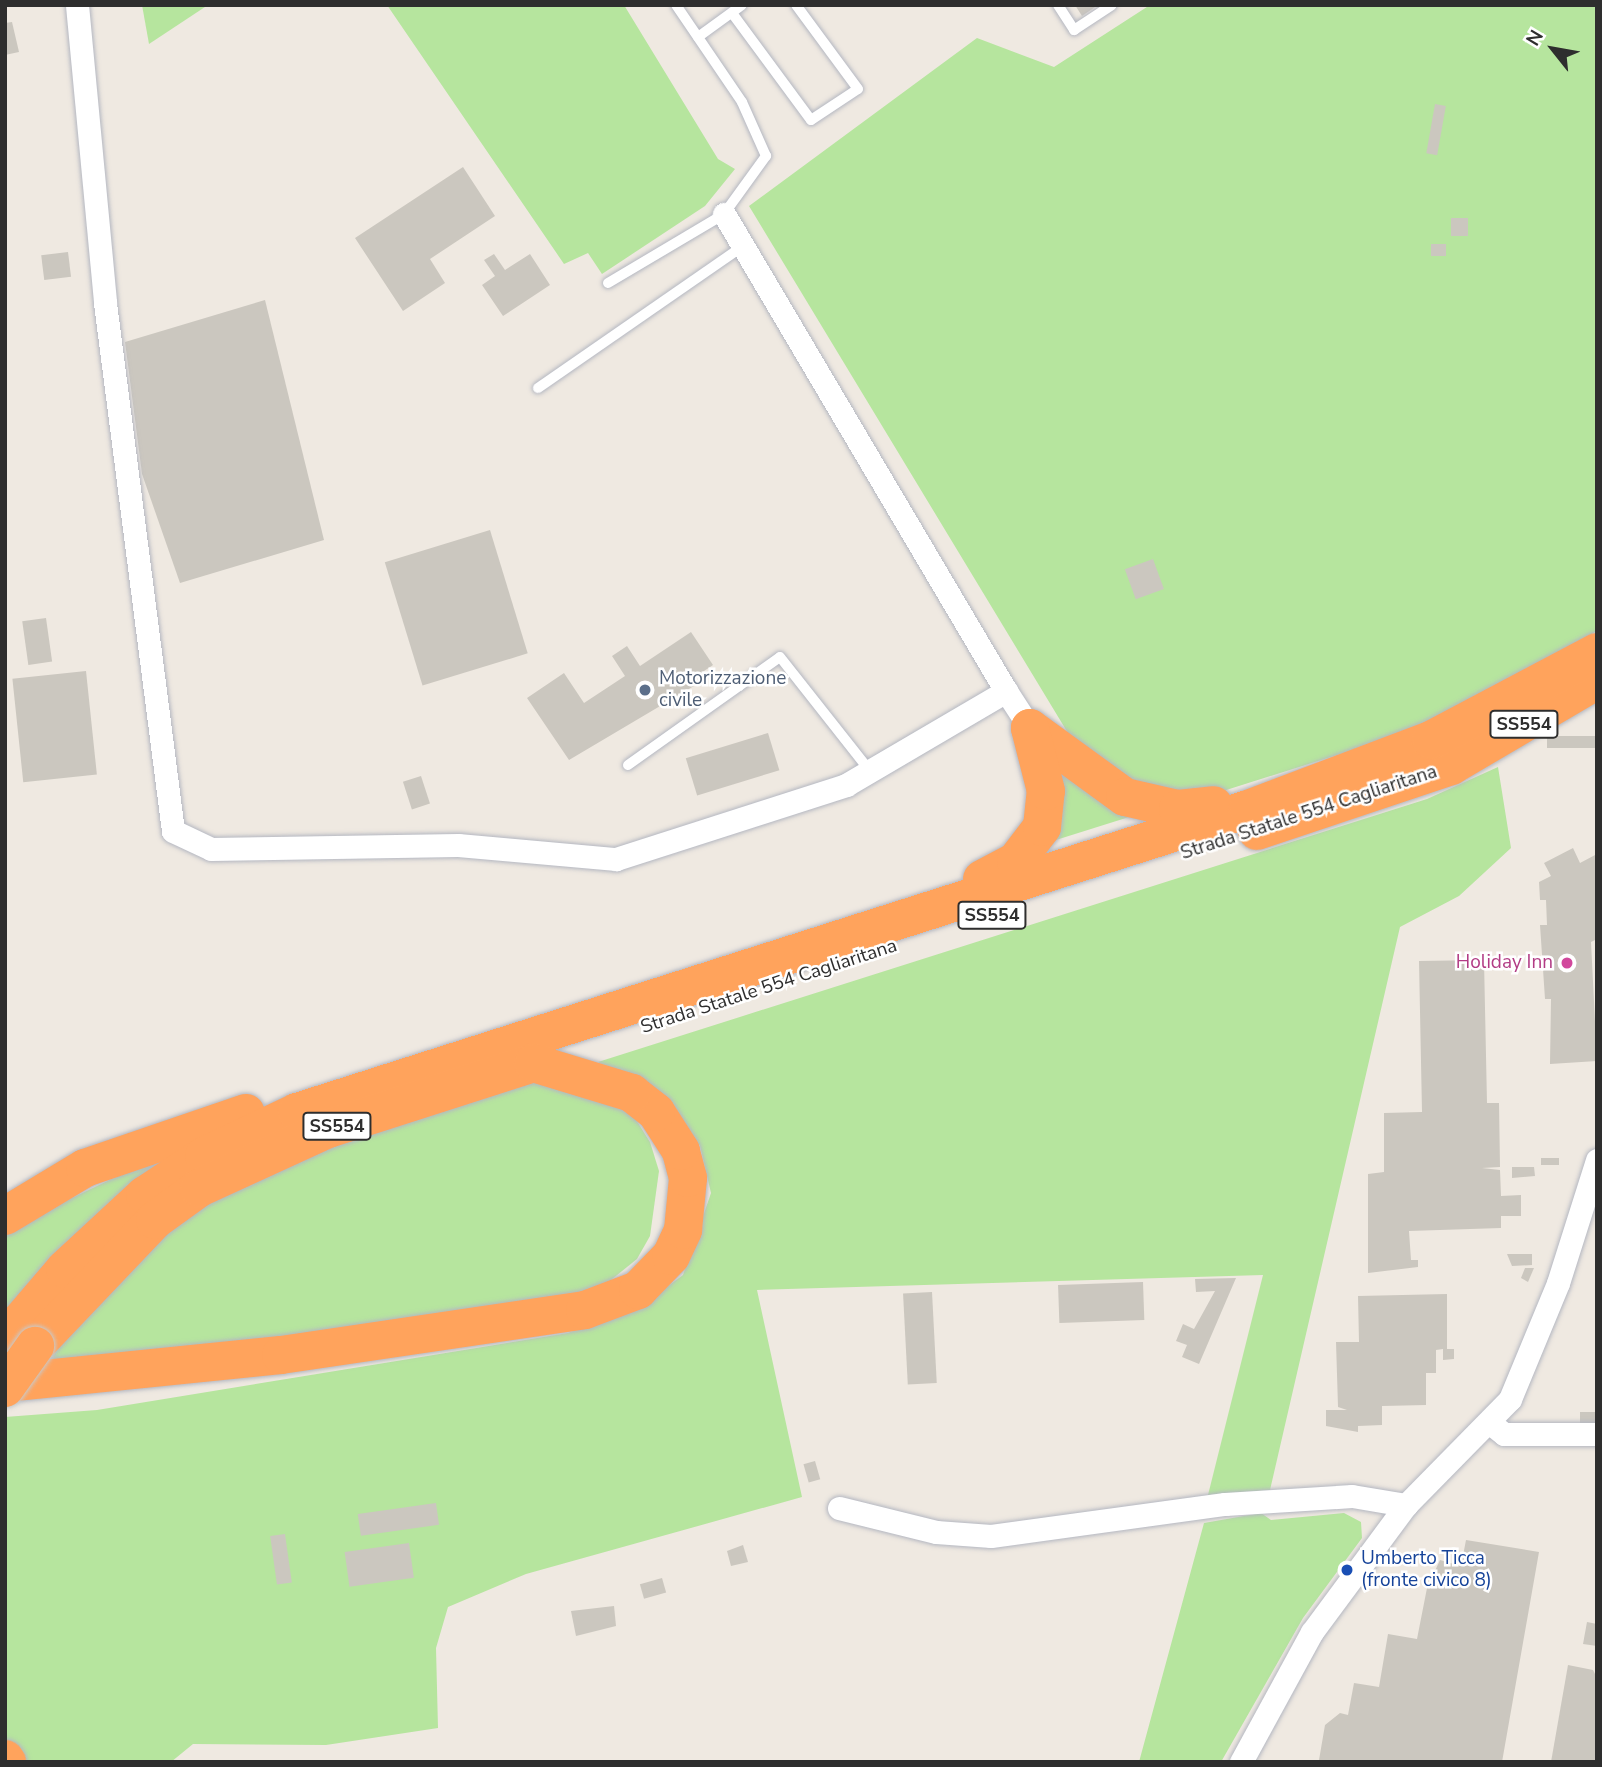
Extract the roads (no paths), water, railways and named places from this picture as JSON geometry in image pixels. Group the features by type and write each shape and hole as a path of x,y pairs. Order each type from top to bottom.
{"highway":[{"name":"Strada Statale 554 Cagliaritana","path":"5,1385 15,1341 65,1269 145,1195 249,1133 387,1080 964,900 1248,808 1431,740 1597,652"},
{"name":"Strada Statale 554 Cagliaritana","path":"15,1341 155,1220 199,1188 328,1129 1451,766 1597,681"},
{"path":"1451,766 1509,752 1597,710"},
{"path":"1030,728 1125,797 1200,810 1234,799 1248,808"},
{"path":"964,900 971,884 1026,853 1042,827 1046,792 1030,728"},
{"path":"5,1409 281,1356 585,1310 621,1300 653,1277 671,1256 688,1205 688,1178 671,1132 632,1093 533,1063"},
{"path":"5,1216 98,1164 320,1089 387,1080"},
{"path":"5,1385 281,1356"}],"street":[{"path":"77,5 111,356 173,831 211,849 458,845 616,859 846,785 1006,691"},
{"path":"723,214 740,248 1030,728"},
{"path":"1241,1762 1312,1632 1406,1506 1490,1423 1510,1399 1558,1283 1597,1160"},
{"path":"1490,1423 1504,1434 1597,1434"},
{"path":"839,1508 936,1532 991,1536 1225,1504 1352,1496 1406,1506"}],"lane":[{"path":"608,283 723,214 766,156 742,102 676,5"},
{"path":"698,37 742,5"},
{"path":"732,13 811,120 858,89 796,5"},
{"path":"1058,5 1074,30 1112,5"},
{"path":"538,388 740,248"},
{"path":"628,765 780,657 870,771"}],"place":[{"name":"Motorizzazione civile","path":"645,690"},
{"name":"Holiday Inn","path":"1567,963"},
{"name":"Umberto Ticca (fronte civico 8)","path":"1347,1570"}]}
